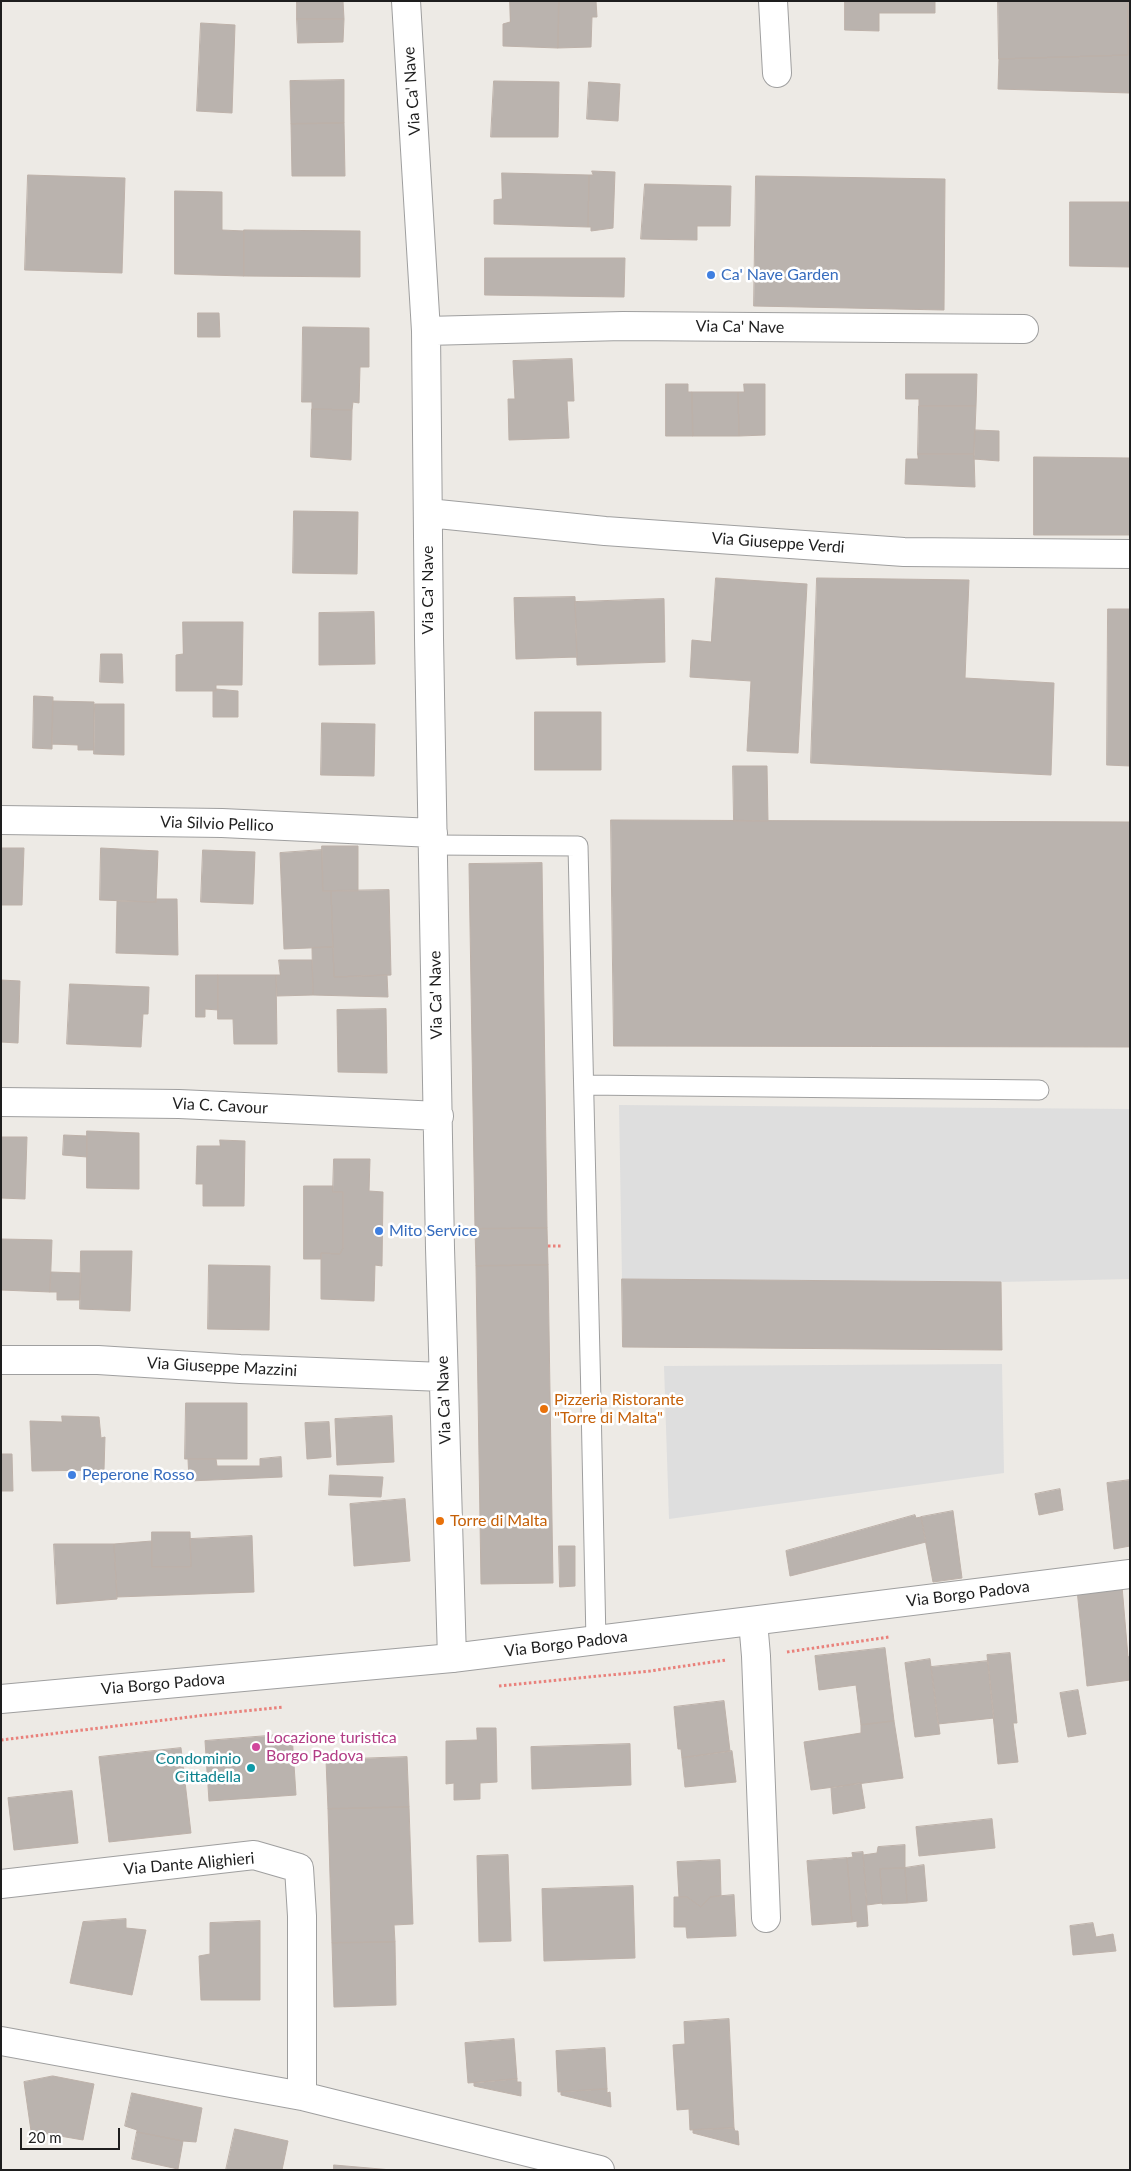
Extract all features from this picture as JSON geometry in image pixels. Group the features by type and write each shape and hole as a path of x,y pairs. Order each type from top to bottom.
{"street":[{"name":"Via Ca' Nave","path":"406,1 426,331 443,1378 452,1658"},
{"path":"773,1 777,73"},
{"name":"Via Ca' Nave","path":"426,331 623,326 1024,330"},
{"name":"Via Giuseppe Verdi","path":"428,514 606,531 904,552 1130,554"},
{"name":"Via Silvio Pellico","path":"1,820 222,823 433,839"},
{"name":"Via C. Cavour","path":"1,1102 179,1104 439,1116"},
{"name":"Via Giuseppe Mazzini","path":"1,1360 98,1360 240,1369 443,1378"},
{"name":"Via Borgo Padova","path":"1,1699 452,1658 1130,1574"},
{"path":"753,1621 766,1918"},
{"name":"Via Dante Alighieri","path":"1,1884 254,1855 299,1868 302,1916 302,2096"},
{"path":"1,2041 302,2096 600,2170"}],"lane":[{"path":"433,839 578,846 586,1084 587,1246 596,1640"},
{"path":"586,1084 1038,1090"}],"shaded area":[{"path":"619,1105 1130,1109 1130,1279 1001,1282 622,1279"},
{"path":"1002,1364 1004,1473 669,1519 664,1366"}],"building":[{"path":"297,1 343,1 344,19 297,19"},
{"path":"510,1 559,1 558,48 503,46 503,24 510,22"},
{"path":"559,1 596,1 597,17 592,17 591,47 558,48"},
{"path":"845,1 935,1 935,13 879,13 879,31 845,30"},
{"path":"998,1 1128,1 1128,55 999,59"},
{"path":"1128,1 1130,1 1130,93 998,89 999,59 1128,55"},
{"path":"297,19 344,19 343,42 298,43"},
{"path":"201,23 235,25 232,113 197,111"},
{"path":"344,80 344,123 291,124 290,81"},
{"path":"494,81 559,82 558,137 491,137"},
{"path":"589,82 620,84 618,121 587,119"},
{"path":"344,123 345,176 292,176 291,124"},
{"path":"592,171 615,172 613,228 591,231 591,227 588,227 589,175 593,175"},
{"path":"502,173 589,175 588,227 494,224 494,200 502,199"},
{"path":"28,175 125,178 122,273 25,270"},
{"path":"756,176 945,179 944,310 754,306"},
{"path":"645,184 731,186 730,226 697,226 697,240 641,239"},
{"path":"175,191 222,192 222,230 244,231 244,276 175,274"},
{"path":"1070,202 1130,202 1130,267 1070,266"},
{"path":"244,230 360,231 360,277 244,276"},
{"path":"485,258 625,258 624,297 485,295"},
{"path":"198,313 219,313 220,337 198,337"},
{"path":"303,327 369,328 369,367 360,367 359,403 353,402 352,410 312,409 312,402 302,402"},
{"path":"572,359 574,401 567,401 569,438 509,440 508,399 515,399 513,361"},
{"path":"906,374 977,374 976,406 919,406 919,399 906,399"},
{"path":"666,384 688,384 688,392 692,392 693,436 666,436"},
{"path":"744,384 765,384 765,435 739,436 738,392 744,392"},
{"path":"692,392 738,392 739,436 693,436"},
{"path":"919,406 976,406 974,454 918,454"},
{"path":"312,409 352,410 351,460 311,457"},
{"path":"975,430 999,431 999,461 974,459"},
{"path":"918,454 974,454 975,487 905,484 906,459 918,459"},
{"path":"1034,457 1130,458 1130,535 1034,535"},
{"path":"294,511 358,512 357,574 293,573"},
{"path":"716,578 807,584 798,753 747,751 751,681 690,677 692,640 711,642"},
{"path":"817,578 969,580 965,678 1054,683 1051,775 811,763"},
{"path":"575,597 577,657 516,659 514,598"},
{"path":"664,599 665,662 577,665 575,602"},
{"path":"1108,609 1130,609 1130,766 1107,765"},
{"path":"374,612 375,664 319,665 319,613"},
{"path":"183,622 243,622 242,685 216,685 216,691 176,691 176,655 183,654"},
{"path":"101,654 122,654 123,683 100,682"},
{"path":"216,689 238,691 238,717 213,717 213,691 216,691"},
{"path":"34,696 53,697 52,749 33,748"},
{"path":"53,701 94,702 94,750 78,750 78,745 52,744"},
{"path":"95,704 124,704 124,755 94,754"},
{"path":"535,712 601,712 601,770 535,770"},
{"path":"322,723 375,724 374,776 321,775"},
{"path":"733,766 767,766 768,821 734,821"},
{"path":"611,820 1130,822 1130,1047 614,1046"},
{"path":"322,846 358,846 358,891 323,891"},
{"path":"1,848 24,848 22,905 1,905"},
{"path":"101,848 158,851 156,902 100,900"},
{"path":"203,850 255,852 253,904 201,902"},
{"path":"322,850 323,891 331,891 333,947 284,949 280,853"},
{"path":"542,863 547,1228 475,1229 469,864"},
{"path":"389,890 391,975 334,977 331,891"},
{"path":"156,899 177,899 178,955 116,953 117,901 156,902"},
{"path":"333,947 334,977 387,975 388,997 313,995 312,948"},
{"path":"279,960 312,960 313,995 277,996 276,975 280,975"},
{"path":"196,975 218,975 218,1010 205,1009 205,1017 196,1017"},
{"path":"218,975 276,975 277,1044 234,1044 233,1019 218,1019"},
{"path":"1,980 20,981 18,1043 1,1042"},
{"path":"70,984 149,987 148,1014 143,1014 141,1047 67,1044"},
{"path":"386,1009 387,1073 338,1072 337,1010"},
{"path":"87,1131 139,1133 139,1189 87,1188"},
{"path":"64,1135 87,1136 87,1157 63,1155"},
{"path":"1,1137 27,1137 25,1199 1,1198"},
{"path":"220,1140 245,1141 244,1206 203,1206 203,1184 196,1184 197,1146 220,1146"},
{"path":"334,1159 370,1159 369,1191 383,1192 382,1266 375,1265 374,1301 321,1299 321,1253 340,1254 343,1248 343,1192 333,1192"},
{"path":"304,1186 333,1186 333,1192 343,1192 343,1248 340,1254 321,1253 321,1259 304,1259"},
{"path":"547,1228 548,1265 476,1266 475,1229"},
{"path":"1,1239 52,1240 50,1292 1,1290"},
{"path":"81,1251 132,1251 130,1311 80,1309"},
{"path":"209,1265 270,1266 269,1330 208,1329"},
{"path":"548,1265 553,1583 481,1584 476,1266"},
{"path":"51,1272 81,1273 80,1300 57,1300 57,1292 50,1292"},
{"path":"622,1279 1001,1282 1002,1350 623,1347"},
{"path":"186,1403 247,1403 247,1459 185,1459"},
{"path":"62,1416 99,1417 101,1438 105,1437 104,1470 32,1471 30,1421 62,1422"},
{"path":"392,1416 394,1462 337,1465 335,1419"},
{"path":"329,1422 331,1457 307,1459 305,1423"},
{"path":"1,1454 12,1454 13,1491 1,1491"},
{"path":"281,1457 282,1477 189,1481 188,1459 216,1459 217,1466 260,1466 260,1459"},
{"path":"330,1475 383,1477 381,1497 329,1495"},
{"path":"1130,1480 1130,1546 1114,1549 1107,1483"},
{"path":"1060,1489 1063,1510 1039,1515 1035,1494"},
{"path":"405,1499 410,1561 354,1566 350,1504"},
{"path":"953,1511 962,1578 933,1582 921,1517"},
{"path":"915,1515 916,1518 921,1517 926,1542 790,1576 786,1551"},
{"path":"152,1532 190,1532 191,1567 152,1567"},
{"path":"252,1536 254,1592 117,1597 114,1544 152,1541 152,1567 191,1567 190,1539"},
{"path":"54,1544 114,1544 117,1599 57,1604"},
{"path":"559,1546 575,1546 575,1586 560,1587"},
{"path":"1122,1586 1128,1657 1130,1656 1130,1680 1087,1686 1077,1590"},
{"path":"885,1648 894,1721 861,1725 856,1685 819,1690 815,1656"},
{"path":"1010,1653 1017,1723 1013,1723 1018,1762 998,1764 987,1655"},
{"path":"930,1659 940,1734 915,1737 905,1663"},
{"path":"988,1661 994,1718 938,1724 931,1667"},
{"path":"1078,1690 1086,1734 1068,1737 1060,1693"},
{"path":"724,1701 730,1751 682,1758 681,1749 678,1749 674,1707"},
{"path":"894,1721 903,1778 811,1790 804,1742 861,1733 861,1725"},
{"path":"477,1728 496,1728 497,1782 480,1783 480,1799 454,1800 454,1783 446,1784 446,1741 477,1740"},
{"name":"Condominio Cittadella","path":"292,1734 296,1795 209,1801 205,1741"},
{"path":"630,1744 631,1785 532,1789 531,1747"},
{"path":"181,1748 191,1833 109,1842 99,1757"},
{"path":"732,1751 736,1782 685,1787 682,1758"},
{"path":"407,1757 409,1807 328,1809 326,1760"},
{"path":"861,1783 865,1808 833,1814 831,1788"},
{"path":"72,1791 78,1843 14,1850 8,1798"},
{"path":"409,1807 413,1924 394,1925 395,1942 332,1943 328,1809"},
{"path":"992,1819 995,1848 919,1856 916,1827"},
{"path":"905,1845 905,1868 880,1869 882,1903 867,1905 863,1855 877,1853 878,1847"},
{"path":"863,1852 868,1926 857,1927 857,1921 852,1922 847,1858 853,1857 852,1853"},
{"path":"508,1855 511,1941 479,1942 477,1856"},
{"path":"847,1858 852,1922 812,1925 807,1861"},
{"path":"720,1860 721,1896 710,1897 701,1907 687,1897 679,1897 677,1862"},
{"path":"924,1865 927,1901 907,1903 905,1868"},
{"path":"905,1868 907,1903 882,1904 880,1869"},
{"path":"633,1886 635,1958 544,1961 542,1889"},
{"path":"734,1895 736,1936 687,1938 686,1927 674,1927 674,1897 687,1897 701,1907 710,1897"},
{"path":"126,1919 126,1928 146,1930 132,1995 70,1983 83,1922"},
{"path":"260,1921 260,2000 201,2000 199,1956 210,1954 210,1923"},
{"path":"1093,1923 1096,1937 1113,1934 1116,1951 1073,1955 1070,1926"},
{"path":"395,1942 396,2005 334,2007 332,1943"},
{"path":"729,2019 734,2128 690,2130 689,2109 677,2110 673,2045 685,2044 684,2022"},
{"path":"514,2039 517,2079 468,2083 465,2043"},
{"path":"605,2048 607,2089 558,2092 556,2051"},
{"path":"53,2076 94,2084 83,2140 31,2131 24,2082"},
{"path":"517,2079 517,2082 521,2082 521,2096 474,2086 474,2083"},
{"path":"607,2089 607,2093 610,2092 611,2107 561,2095 561,2092"},
{"path":"132,2093 202,2108 196,2142 137,2132 137,2130 125,2126"},
{"path":"734,2128 735,2131 738,2131 739,2145 693,2133 693,2130"},
{"path":"235,2129 288,2141 282,2170 226,2170"},
{"path":"137,2132 183,2141 178,2169 132,2159"},
{"path":"334,2165 392,2170 334,2170"}],"place":[{"name":"Ca' Nave Garden","path":"711,275"},
{"name":"Mito Service","path":"379,1231"},
{"name":"Pizzeria Ristorante \"Torre di Malta\"","path":"544,1409"},
{"name":"Peperone Rosso","path":"72,1475"},
{"name":"Torre di Malta","path":"440,1521"},
{"name":"Locazione turistica Borgo Padova","path":"256,1747"},
{"name":"Condominio Cittadella","path":"251,1768"}]}
